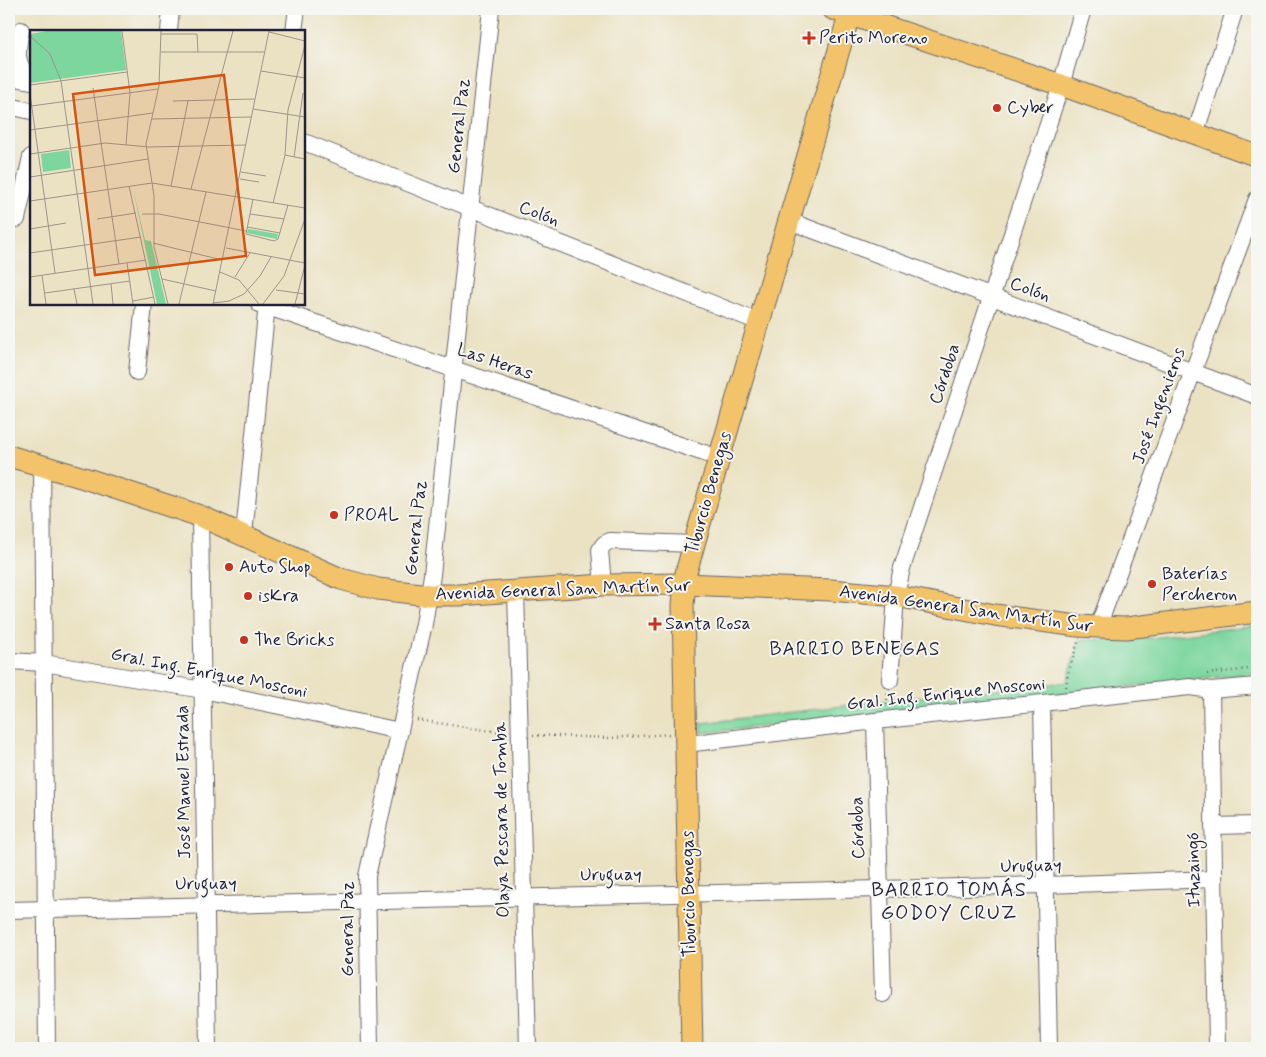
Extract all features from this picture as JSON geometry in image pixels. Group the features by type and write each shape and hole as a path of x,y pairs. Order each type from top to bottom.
{"main road":[{"path":"845,10 1257,156"},
{"name":"Tiburcio Benegas","path":"692,1048 684,584 694,544 789,221 845,10"},
{"name":"Avenida General San Martín Sur","path":"9,456 42,464 200,516 244,534 341,579 378,589 429,595 603,585 684,584 776,587 896,596 995,615 1078,626 1126,628 1257,612"}],"street":[{"path":"169,30 171,9"},
{"path":"294,30 297,9"},
{"name":"General Paz","path":"370,1048 368,876 429,595 491,9"},
{"name":"Córdoba","path":"890,680 896,596 902,568 1061,86 1083,9"},
{"path":"1195,134 1235,9"},
{"path":"20,30 17,55 20,65 30,79"},
{"path":"9,77 30,80"},
{"path":"9,106 30,111"},
{"name":"Colón","path":"305,142 759,322"},
{"path":"19,220 30,162"},
{"name":"José Ingenieros","path":"1098,627 1257,199"},
{"name":"Colón","path":"789,221 1257,396"},
{"path":"137,372 144,305"},
{"path":"244,534 264,305"},
{"name":"Las Heras","path":"264,305 453,368 473,377 719,458"},
{"path":"42,464 47,1048"},
{"name":"José Manuel Estrada","path":"200,516 208,1048"},
{"path":"603,585 600,550 604,544 610,541 694,544"},
{"name":"Olaya Pescara de Tomba","path":"516,590 528,1048"},
{"name":"Gral. Ing. Enrique Mosconi","path":"9,661 44,663 203,690 400,731"},
{"name":"Gral. Ing. Enrique Mosconi","path":"686,744 875,721 1190,688 1211,690 1257,686"},
{"name":"Ituzaingó","path":"1211,690 1217,1048"},
{"path":"1042,704 1049,1048"},
{"name":"Córdoba","path":"875,721 883,994"},
{"path":"1213,826 1257,825"},
{"name":"Uruguay","path":"9,910 1045,885 1214,879"}],"path":[{"path":"1066,692 1068,674 1079,640"}],"green space":[{"path":"1257,625 1257,673 702,733 702,723 891,700 1067,682 1079,640 1151,638"}],"place":[{"name":"Perito Moreno","path":"809,38"},
{"name":"Cyber","path":"997,108"},
{"name":"PROAL","path":"334,515"},
{"name":"Auto Shop","path":"229,567"},
{"name":"Baterías Percheron","path":"1152,584"},
{"name":"isKra","path":"248,596"},
{"name":"Santa Rosa","path":"655,624"},
{"name":"The Bricks","path":"244,640"}],"district":[{"name":"BARRIO BENEGAS","path":"855,649"},
{"name":"BARRIO TOMÁS GODOY CRUZ","path":"949,902"}]}
